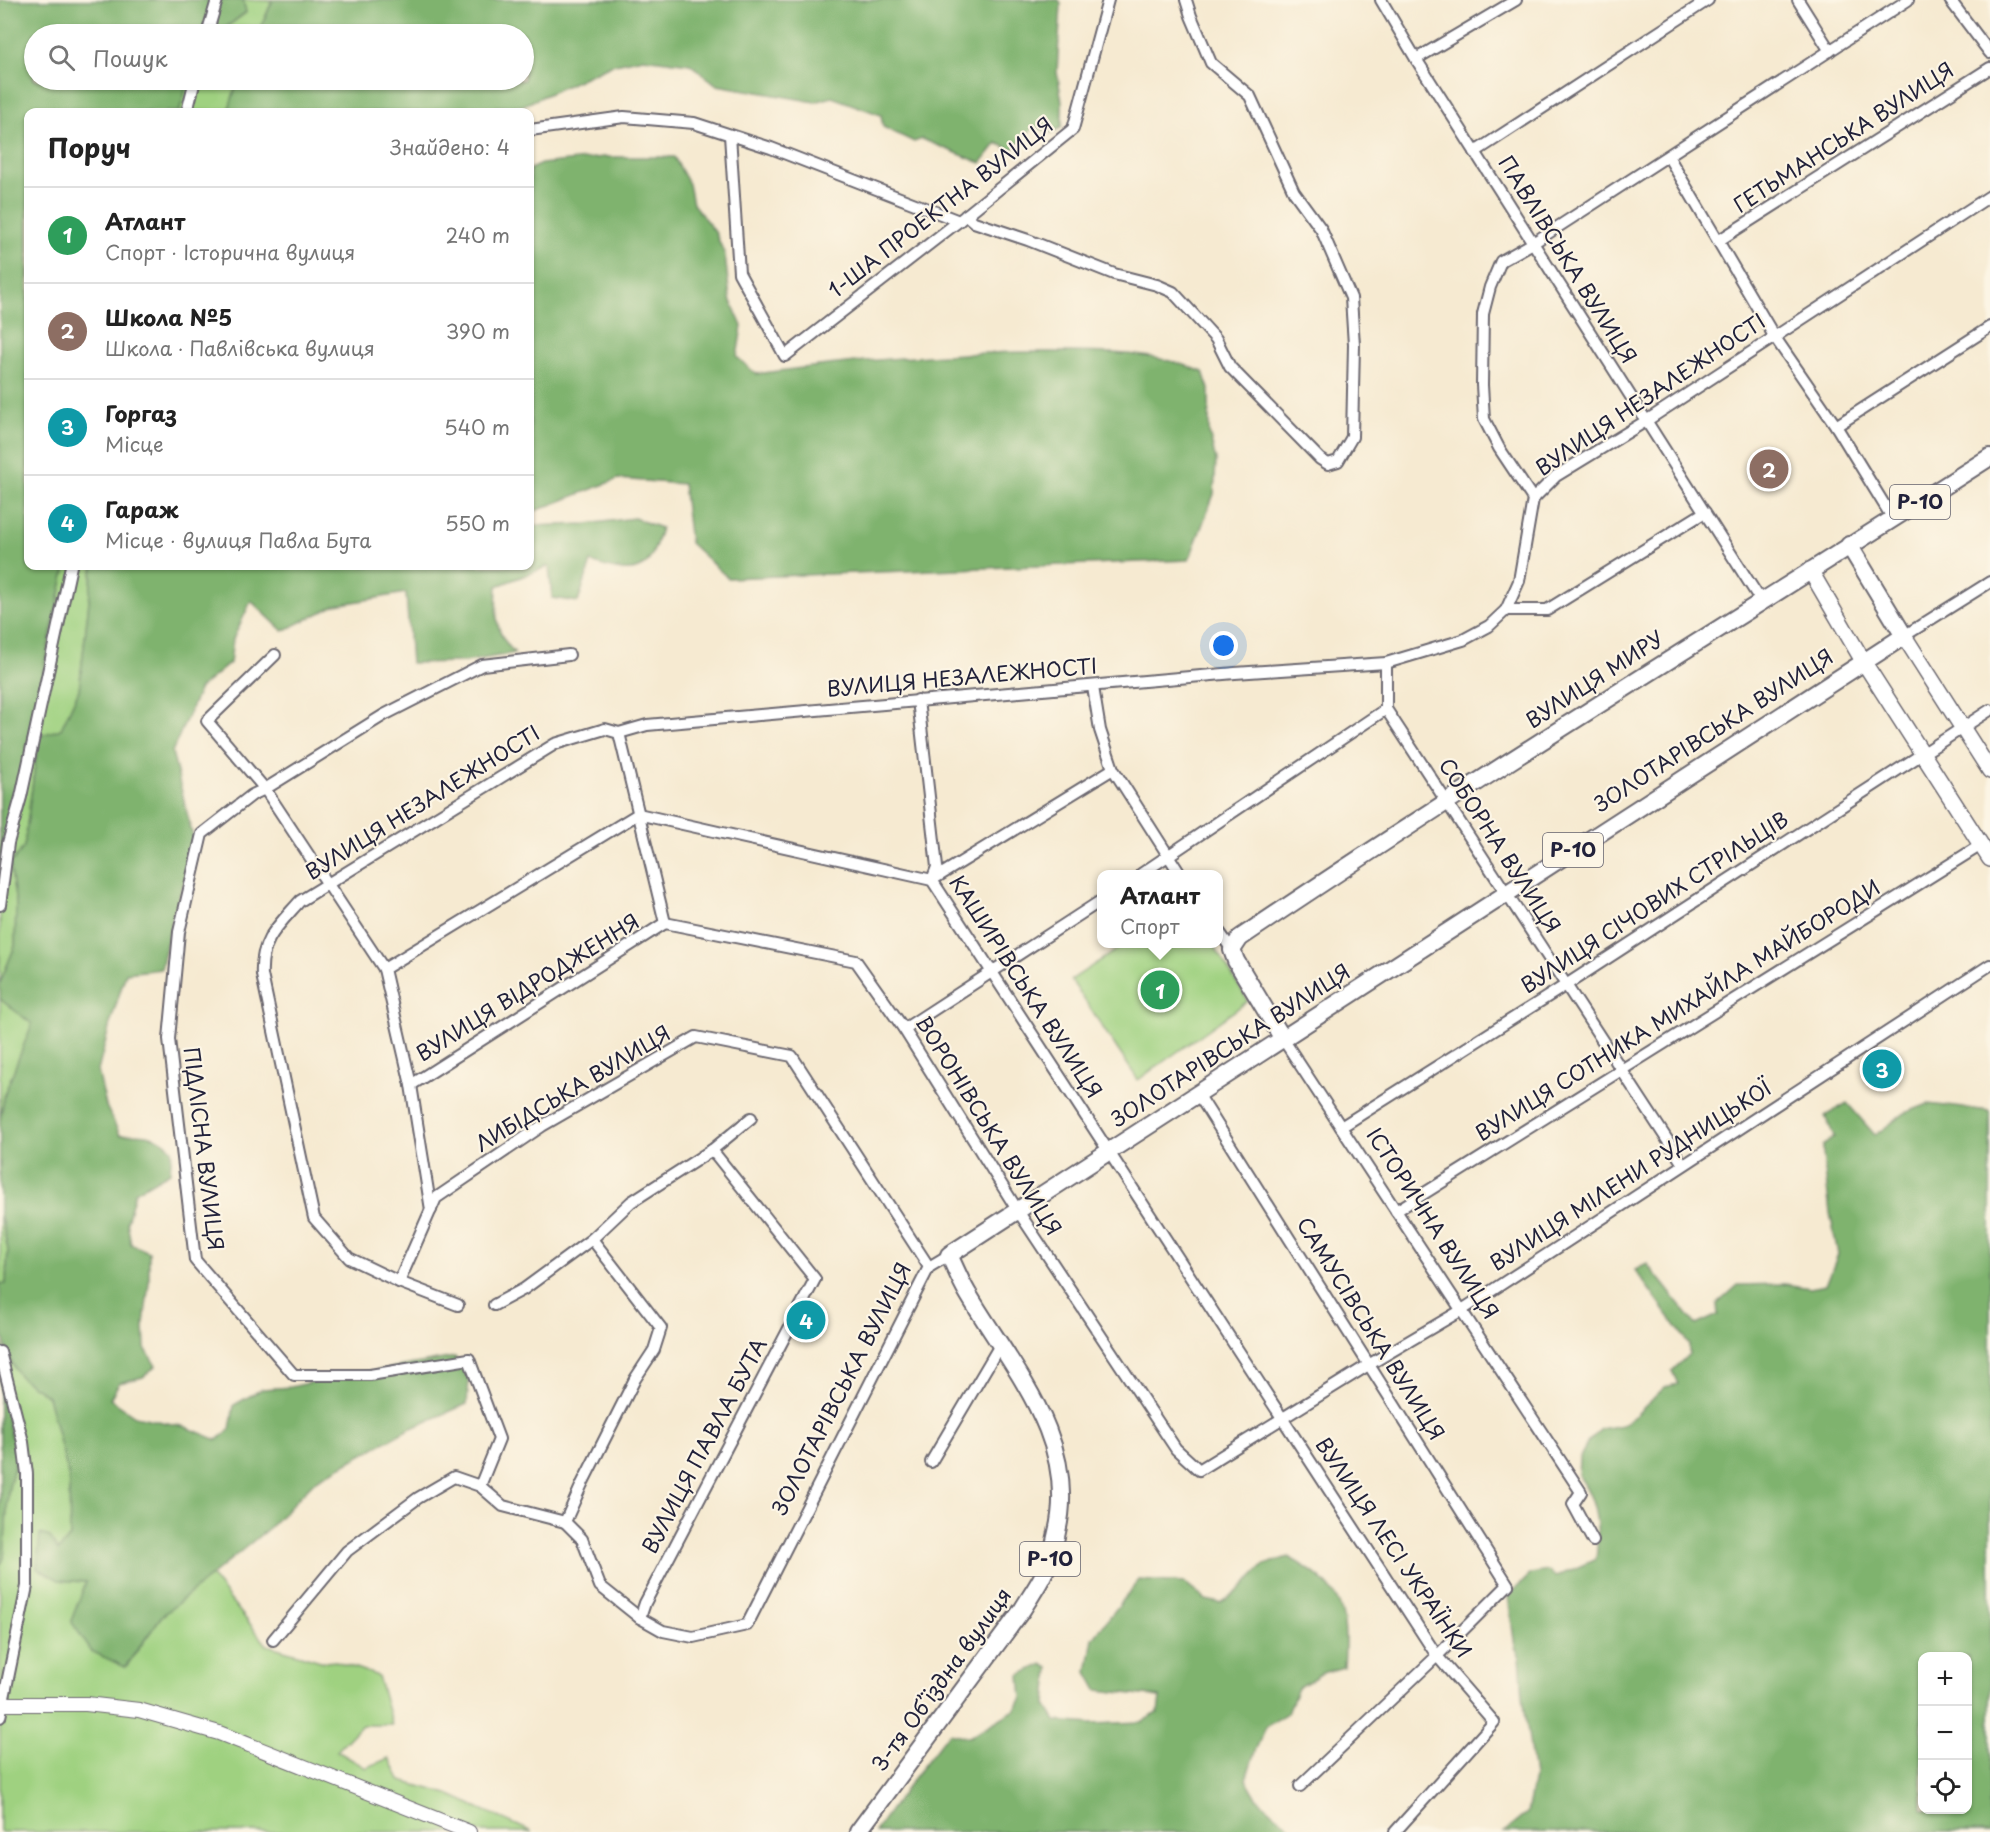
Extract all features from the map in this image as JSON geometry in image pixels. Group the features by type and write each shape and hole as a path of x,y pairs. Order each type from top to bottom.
{"main road":[{"name":"ВУЛИЦЯ МИРУ","path":"1232,950 1240,938 1447,802 1990,457"},
{"path":"1849,545 1990,771"},
{"path":"1810,570 1863,661 1990,859"},
{"name":"ЗОЛОТАРІВСЬКА ВУЛИЦЯ","path":"949,1255 1904,636"},
{"name":"ІСТОРИЧНА ВУЛИЦЯ","path":"1232,950 1236,961 1283,1039"},
{"name":"3-тя Обʼїздна вулиця","path":"858,1832 1022,1610 1042,1578 1054,1549 1062,1508 1056,1451 1042,1413 1032,1393 962,1283 949,1255"}],"street":[{"path":"210,24 217,0"},
{"name":"1-ША ПРОЕКТНА ВУЛИЦЯ","path":"730,135 740,273 785,356 963,218 1073,129 1108,0"},
{"path":"534,129 624,117 694,123 771,148 1028,240 1114,274 1157,285 1173,292 1216,339 1230,367 1320,459 1328,464 1338,460 1352,436 1354,345 1351,298 1321,229 1294,192 1250,96 1211,63 1185,0"},
{"name":"ПАВЛІВСЬКА ВУЛИЦЯ","path":"1380,0 1761,601"},
{"path":"1416,59 1516,0"},
{"path":"1475,152 1708,0"},
{"path":"1797,0 1830,51"},
{"path":"1533,499 1499,448 1484,419 1483,314 1490,287 1501,261 1533,243 1908,0"},
{"path":"1950,0 1990,53"},
{"name":"ГЕТЬМАНСЬКА ВУЛИЦЯ","path":"1719,241 1990,68"},
{"path":"188,108 192,90"},
{"path":"1668,156 1774,336 1836,426 1893,519"},
{"name":"ВУЛИЦЯ НЕЗАЛЕЖНОСТІ","path":"458,1305 399,1282 349,1258 314,1218 262,975 261,958 268,941 300,902 555,744 606,729 619,733 647,724 1235,673 1386,663 1463,640 1489,626 1506,610 1519,581 1533,499 1556,476 1646,421 1990,196"},
{"path":"1836,426 1990,327"},
{"path":"1506,610 1547,610 1705,512"},
{"path":"0,905 8,843 21,797 70,570"},
{"name":"ЗОЛОТАРІВСЬКА ВУЛИЦЯ","path":"1904,636 1990,582"},
{"path":"275,655 207,721 265,789 384,969 411,1085 430,1209"},
{"name":"ПІДЛІСНА ВУЛИЦЯ","path":"480,1486 499,1439 469,1359 370,1376 294,1375 195,1260 169,1039 179,932 202,834 233,807 384,714 482,664 569,655"},
{"path":"1147,870 1386,709 1386,663"},
{"path":"1094,687 1100,730 1113,769 1177,870"},
{"name":"КАШИРІВСЬКА ВУЛИЦЯ","path":"918,700 937,867 932,880 993,970 1283,1418"},
{"name":"СОБОРНА ВУЛИЦЯ","path":"1386,709 1683,1164"},
{"name":"ВУЛИЦЯ СІЧОВИХ СТРІЛЬЦІВ","path":"1341,1127 1566,985 1990,710"},
{"path":"619,733 665,923"},
{"path":"384,969 638,814 932,880 1113,769"},
{"name":"ВУЛИЦЯ СОТНИКА МИХАЙЛА МАЙБОРОДИ","path":"1396,1211 1981,845"},
{"path":"904,1029 1097,903"},
{"name":"ВОРОНІВСЬКА ВУЛИЦЯ","path":"665,923 856,961 904,1029 1018,1211 1176,1449 1199,1470"},
{"name":"ВУЛИЦЯ ВІДРОДЖЕННЯ","path":"411,1085 665,923"},
{"name":"ІСТОРИЧНА ВУЛИЦЯ","path":"1223,937 1232,950"},
{"name":"ВУЛИЦЯ МІЛЕНИ РУДНИЦЬКОЇ","path":"1199,1470 1462,1310 1990,965"},
{"name":"ЛИБІДСЬКА ВУЛИЦЯ","path":"399,1282 436,1198 542,1126 696,1037 792,1056 929,1267"},
{"name":"ІСТОРИЧНА ВУЛИЦЯ","path":"1283,1039 1581,1492 1573,1504 1593,1541"},
{"name":"САМУСІВСЬКА ВУЛИЦЯ","path":"1198,1094 1508,1584 1437,1656"},
{"path":"494,1305 524,1289 592,1239 632,1202 712,1150 751,1118"},
{"name":"ВУЛИЦЯ ПАВЛА БУТА","path":"640,1618 645,1603 814,1279 712,1150"},
{"path":"565,1522 636,1379 654,1350 661,1328 592,1239"},
{"name":"ЗОЛОТАРІВСЬКА ВУЛИЦЯ","path":"640,1618 663,1631 693,1637 747,1625 929,1267 949,1255"},
{"path":"931,1462 1000,1345"},
{"path":"0,1352 23,1442 27,1474 27,1586 1,1709 86,1704 139,1710 219,1732 469,1832"},
{"name":"ВУЛИЦЯ ЛЕСІ УКРАЇНКИ","path":"1283,1418 1437,1656 1494,1722 1395,1832"},
{"path":"273,1640 347,1551 418,1498 454,1477 480,1486 503,1506 565,1522 582,1539 600,1586 640,1618"},
{"path":"1300,1786 1437,1656"}],"green space":[{"path":"0,0 243,0 246,12 230,24 24,24 24,90 185,90 180,108 24,108 24,570 65,570 33,715 0,897"},
{"path":"243,0 272,1 262,24 231,24 246,13"},
{"path":"269,0 1059,0 1061,4 1057,72 1062,102 1062,127 1052,133 1034,127 1012,150 997,143 981,163 922,139 914,142 883,127 881,115 832,97 815,102 717,85 690,64 643,58 611,65 522,106 495,108 229,108 235,90 534,90 534,24 262,24 272,2"},
{"path":"185,90 235,90 229,108 180,108"},
{"path":"604,157 674,157 689,184 693,204 715,232 725,255 730,299 742,326 737,357 756,374 907,357 1022,352 1132,354 1168,360 1203,372 1209,389 1209,433 1216,460 1214,494 1189,560 728,578 690,543 683,484 618,479 534,511 534,167 541,164"},
{"path":"634,518 661,528 649,560 637,569 613,569 591,562 578,602 552,598 549,566 497,586 496,614 499,630 515,653 465,662 411,663 406,593 336,605 283,631 251,601 233,639 230,663 200,688 172,752 193,837 186,876 173,915 161,969 126,973 98,1071 106,1106 120,1135 148,1135 172,1149 170,1172 135,1192 127,1222 131,1244 149,1252 149,1282 144,1324 145,1348 156,1366 143,1377 119,1383 110,1399 135,1416 186,1427 217,1440 230,1429 234,1405 262,1389 291,1387 455,1357 469,1380 467,1404 407,1430 316,1480 269,1528 161,1617 125,1667 91,1651 71,1621 86,1582 59,1580 37,1568 40,1534 50,1537 58,1551 70,1537 69,1477 48,1396 21,1377 12,1363 4,1342 0,1308 0,1284 6,1284 8,1250 0,1212 0,1120 5,1093 32,1024 0,999 0,983 15,946 16,904 10,864 24,847 39,736 61,729 79,690 93,570 534,570 534,526 587,524"},
{"path":"65,570 93,570 79,690 61,729 39,736 24,847 10,864 16,904 15,946 0,983 0,897 33,715"},
{"path":"1119,948 1215,948 1248,1001 1138,1080 1071,980"},
{"path":"0,999 33,1024 5,1093 0,1120"},
{"path":"1847,1103 1875,1135 1905,1113 1928,1104 1990,1111 1990,1832 1504,1832 1527,1813 1534,1777 1520,1657 1515,1647 1508,1596 1531,1574 1548,1571 1556,1577 1596,1559 1598,1537 1596,1515 1589,1494 1578,1475 1579,1459 1588,1442 1601,1429 1622,1425 1665,1387 1678,1384 1672,1371 1689,1354 1689,1344 1635,1270 1647,1264 1696,1325 1718,1315 1717,1304 1738,1285 1785,1284 1810,1288 1826,1285 1838,1254 1830,1213 1823,1146 1834,1137 1825,1116"},
{"path":"0,1212 8,1250 6,1285 0,1284"},
{"path":"0,1336 19,1375 48,1396 69,1477 70,1537 58,1551 59,1580 87,1582 126,1667 161,1617 211,1576 267,1645 324,1662 336,1661 378,1676 392,1725 362,1725 337,1751 366,1768 389,1758 401,1781 448,1794 532,1832 0,1832 0,1566 4,1558 8,1492 16,1457 0,1389"},
{"path":"0,1389 16,1457 8,1492 4,1558 0,1566"},
{"path":"1288,1557 1320,1578 1331,1589 1338,1601 1345,1629 1344,1667 1322,1673 1298,1688 1288,1712 1266,1727 1246,1779 1257,1798 1295,1832 875,1832 949,1733 969,1737 1015,1710 1022,1698 1020,1675 1042,1664 1049,1668 1046,1705 1056,1721 1092,1724 1141,1722 1158,1713 1160,1697 1097,1690 1087,1672 1093,1638 1139,1580 1184,1583 1206,1600 1220,1603 1237,1592 1264,1565"}],"place":[{"name":"Школа №5","path":"1769,469"},
{"name":"Атлант","path":"1160,990"},
{"name":"Горгаз","path":"1882,1069"},
{"name":"Гараж","path":"806,1320"}]}
